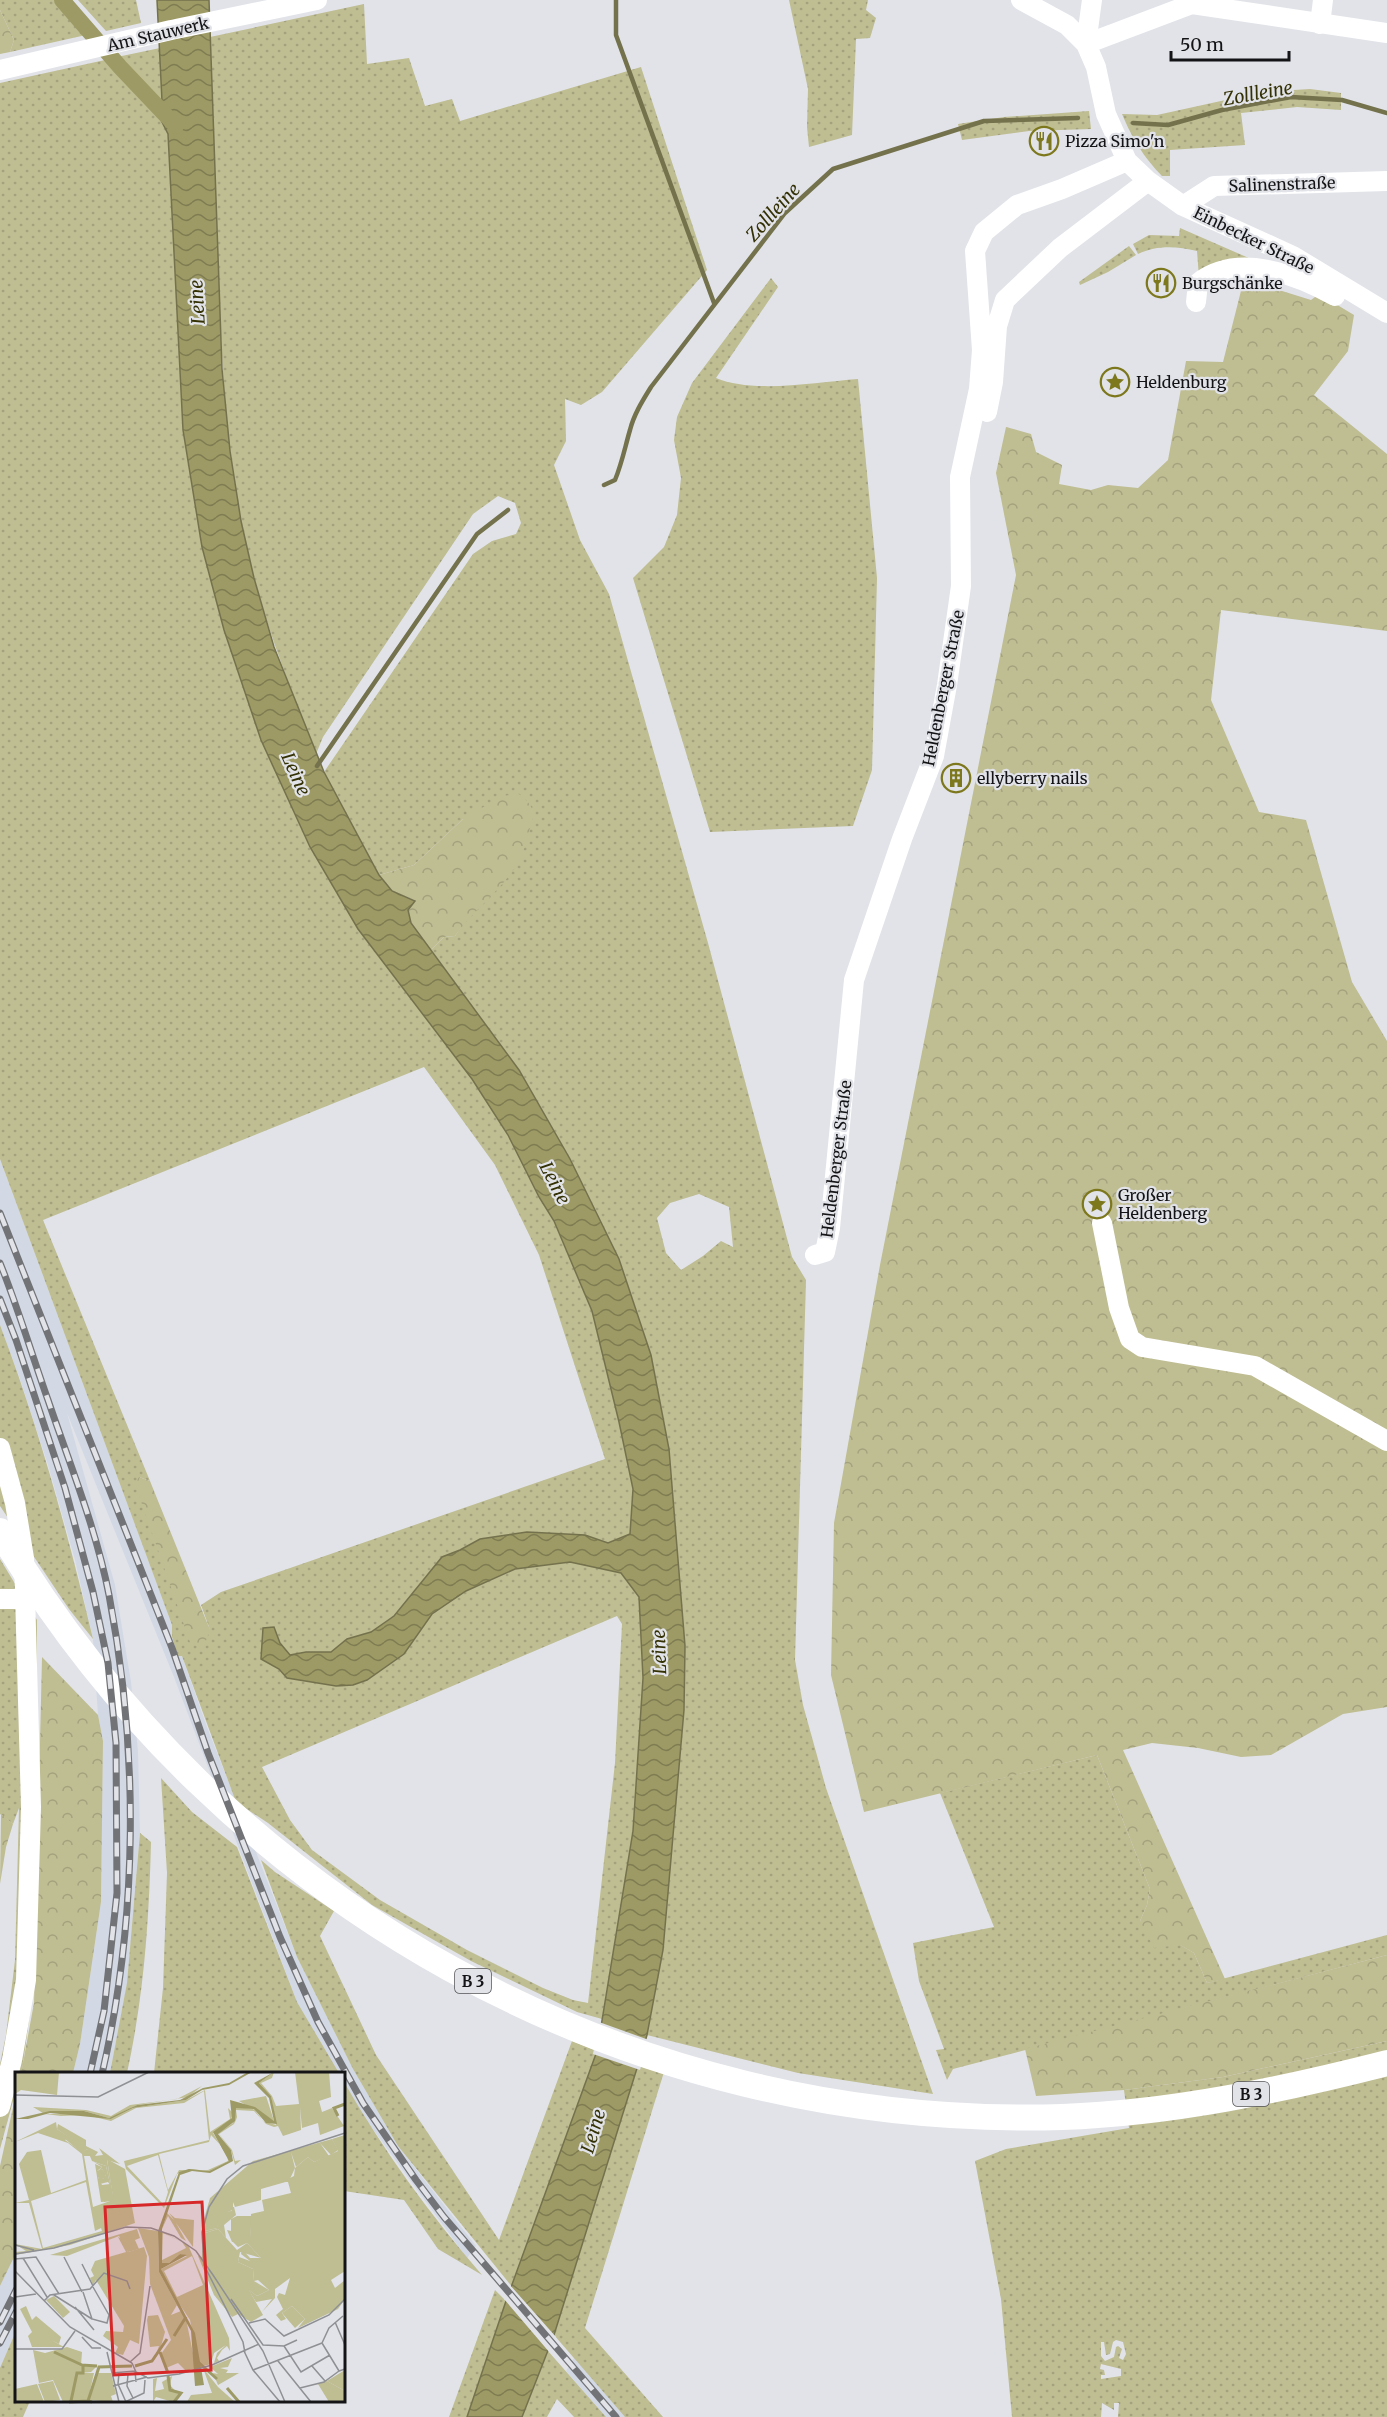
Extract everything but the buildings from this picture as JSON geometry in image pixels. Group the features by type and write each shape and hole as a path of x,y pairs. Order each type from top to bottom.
{"main road":[{"name":"B 3","path":"0,1531 36,1589 95,1671 187,1772 256,1835 328,1891 378,1926 465,1977 556,2021 632,2050 701,2072 792,2094 854,2105 957,2115 1041,2117 1114,2114 1272,2090 1387,2063"}],"street":[{"name":"Am Stauwerk","path":"0,70 171,30 317,0"},
{"path":"1021,0 1067,25 1086,44 1096,67 1106,114 1127,161 1062,189 1017,205 984,232 975,251 982,350 979,389 960,477 970,476 977,463 993,382 997,326 1005,300 1060,249 1148,181"},
{"path":"1086,44 1092,0"},
{"path":"1320,24 1323,0"},
{"path":"1086,44 1192,2 1387,33"},
{"name":"Einbecker Straße","path":"1127,161 1148,181 1183,206 1293,256 1380,308"},
{"name":"Salinenstraße","path":"1183,206 1214,186 1387,181"},
{"path":"1196,302 1198,283 1211,273 1232,268 1268,269 1314,284 1356,308 1380,308"},
{"name":"Heldenberger Straße","path":"815,1255 825,1252 830,1228 854,980 902,839 934,756 961,586 960,477"},
{"path":"1102,1223 1119,1308 1130,1339 1142,1347 1255,1366 1387,1441"},
{"path":"0,1448 21,1530 27,1599 31,1807 26,1980 12,2060 0,2107"},
{"path":"0,1599 27,1599"}],"shaded area":[{"path":"0,1159 172,1625 172,1637 178,1655 182,1656 207,1727 297,1957 353,2069 398,2146 476,2246 467,2258 364,2117 345,2084 345,2072 338,2072 297,2002 174,1677 67,1413 115,1585 131,1682 138,1751 140,1833 127,1984 110,2072 73,2072 80,2044 101,1902 103,1741 98,1715 93,1639 75,1560 48,1465 0,1325"},
{"path":"15,2255 15,2333 0,2368 0,2286"},
{"path":"574,2358 625,2417 606,2417 566,2371"}],"green space":[{"path":"0,0 57,0 86,35 10,52 14,40 0,10"},
{"path":"78,0 136,0 141,23 106,31"},
{"path":"789,0 868,0 866,10 876,18 870,38 856,39 852,135 809,147 808,89"},
{"path":"364,4 367,64 409,58 425,106 452,99 460,121 641,67 707,270 602,392 581,405 565,399 566,441 554,465 580,540 609,594 708,943 792,1257 806,1280 795,1660 803,1705 826,1788 933,2094 798,2073 647,2035 663,1950 684,1710 685,1646 669,1449 651,1355 619,1259 570,1159 519,1070 431,950 444,937 455,936 467,918 497,888 463,819 414,865 379,875 324,772 473,554 492,541 516,534 521,523 515,503 498,496 473,514 323,737 316,754 263,610 247,551 235,488 222,358 210,37","holes":["699,1194 729,1207 733,1247 721,1241 681,1270 666,1253 657,1218 670,1203"]},
{"path":"0,10 14,40 10,52 0,54"},
{"path":"160,48 162,101 162,107 117,57"},
{"path":"105,60 160,118 168,134 183,430 202,547 224,630 261,740 310,847 358,929 472,1079 508,1135 539,1197 554,1221 592,1311 633,1489 630,1534 608,1543 584,1535 527,1532 480,1539 442,1557 394,1616 371,1632 348,1639 331,1652 289,1655 280,1643 274,1627 263,1628 261,1659 279,1669 287,1678 336,1686 353,1685 404,1654 432,1614 466,1591 515,1569 570,1562 621,1573 639,1597 643,1678 633,1831 602,2019 577,2012 471,1961 372,1905 268,1823 236,1802 182,1656 178,1656 172,1637 172,1625 0,1159 0,83","holes":["424,1067 495,1165 539,1255 605,1459 221,1592 201,1605 210,1630 139,1477 150,1481 43,1220","617,1616 622,1624 615,1763 588,2003 573,2000 543,1988 467,1950 380,1900 312,1850 290,1820 262,1767"]},
{"path":"1310,89 1341,93 1341,110 1297,107 1241,113 1245,145 1170,150 1170,176 1162,176 1149,162 1134,140 1122,114 1157,115 1262,92"},
{"path":"1089,111 1091,129 1029,131 962,140 958,124 1004,117"},
{"path":"1180,228 1251,259 1199,277 1197,251 1167,247 1138,254 1133,244 1149,235 1179,236"},
{"path":"1129,246 1136,255 1080,285 1079,282"},
{"path":"771,278 778,287 716,378 731,383 767,386 858,379 877,578 872,770 853,826 710,832 633,578 664,547 677,515 681,478 674,440 677,417 692,383"},
{"path":"1244,279 1311,300 1319,294 1354,315 1348,351 1314,395 1387,454 1387,631 1221,610 1211,700 1259,812 1306,820 1352,982 1387,1041 1387,1707 1343,1714 1271,1755 1241,1757 1198,1748 1152,1743 1123,1750 1225,1979 1207,1983 1194,1953 1180,1945 1154,1948 1140,1921 1147,1905 1150,1889 1097,1755 864,1812 831,1675 834,1523 880,1265 1016,575 996,473 1006,427 1031,434 1036,452 1062,465 1059,484 1091,490 1108,485 1138,488 1168,460 1186,361 1223,362"},
{"path":"519,794 529,803 533,817 521,857 515,868 455,936 444,937 431,950 411,923 408,910 414,900 392,891 379,875 414,865 463,819 502,796"},
{"path":"0,1325 52,1481 93,1639 69,1609 0,1506"},
{"path":"139,1477 150,1481 210,1630 204,1646 191,1645 135,1484"},
{"path":"0,1559 37,1620 37,1959 22,2072 15,2072 15,2094 0,2149 0,2064 15,1960 19,1808 13,1824 0,1814"},
{"path":"42,1657 98,1715 103,1741 101,1902 80,2044 73,2072 21,2072 34,2003"},
{"path":"1097,1755 1150,1889 1147,1905 1140,1921 1194,1953 1207,1983 1387,1935 1387,1955 953,2069 947,2080 936,2050 944,2049 919,1981 913,1943 994,1927 940,1793"},
{"path":"161,1778 192,1812 237,1847 297,2002 338,2072 154,2072 163,1988 167,1873"},
{"path":"1,1814 13,1824 6,1847 0,1884"},
{"path":"140,1833 151,1842 142,1987 127,2072 110,2072 127,1983"},
{"path":"261,1860 275,1872 334,1911 320,1936 376,2055 499,2240 572,2041 597,2051 513,2288 398,2146 353,2069 297,1957"},
{"path":"1387,1955 1387,2041 1223,2077 1124,2090 1036,2096 1025,2049"},
{"path":"1387,2041 1387,2417 1118,2417 1119,2403 1114,2403 1114,2410 1102,2403 1101,2417 1012,2417 1001,2299 975,2161 1006,2149 1129,2128 1124,2090 1223,2077","holes":["1116,2340 1123,2342 1126,2354 1123,2360 1119,2358 1122,2349 1118,2346 1114,2357 1105,2361 1101,2356 1101,2342 1104,2342 1106,2355 1110,2354 1113,2342","1101,2364 1121,2369 1121,2376 1101,2379 1101,2375 1105,2375 1104,2370 1100,2369"]},
{"path":"638,2065 664,2072 585,2328 663,2417 625,2417 554,2335"},
{"path":"345,2084 409,2182 444,2230 482,2275 438,2249 404,2200 345,2191"},
{"path":"15,2098 15,2255 0,2286 0,2166"},
{"path":"495,2290 506,2301 467,2417 449,2417"},
{"path":"15,2333 15,2402 30,2402 23,2417 0,2417 0,2368"},
{"path":"548,2351 606,2417 574,2417 557,2399 547,2417 522,2417"}],"water":[{"name":"Leine","path":"157,0 209,0 222,369 230,451 241,521 254,578 274,647 324,772 379,875 392,891 415,901 408,910 411,923 519,1070 570,1159 619,1259 651,1355 669,1449 685,1646 684,1710 663,1950 647,2035 638,2065 554,2335 522,2417 467,2417 506,2301 597,2051 633,1831 643,1678 639,1597 621,1573 570,1562 515,1569 466,1591 432,1614 404,1654 367,1680 353,1685 336,1686 287,1678 279,1669 261,1659 263,1628 274,1627 280,1643 290,1655 306,1652 331,1652 347,1639 371,1632 394,1616 442,1557 480,1539 527,1532 585,1535 608,1543 630,1534 633,1489 592,1311 554,1221 539,1197 508,1135 472,1079 358,929 310,847 261,740 224,630 202,547 183,430 168,134 160,118 162,101"}],"pier":[{"path":"599,2022 649,2040 640,2070 593,2054"},
{"path":"510,2285 556,2337 550,2353 504,2299"}],"waterway":[{"path":"62,0 120,67 176,126"},
{"path":"616,0 616,35 714,303"},
{"name":"Zollleine","path":"1133,123 1168,125 1222,110 1291,97 1342,100 1387,113"},
{"name":"Zollleine","path":"604,485 615,480 634,418 651,387 785,213 833,169 984,121 1078,118"},
{"path":"317,766 477,534 508,510"}],"railway":[{"path":"0,1213 172,1648 208,1753 280,1937 318,2022 363,2103 416,2180 444,2217 616,2417"},
{"path":"0,1263 90,1521 104,1570 119,1654 126,1714 129,1774 128,1895 114,2015 102,2072"},
{"path":"0,1299 65,1488 93,1592 108,1663 116,1743 117,1893 104,2011 90,2072"},
{"path":"0,2322 15,2292"},
{"path":"0,2343 15,2314"}],"place":[{"name":"Pizza Simo'n","path":"1044,141"},
{"name":"Burgschänke","path":"1161,283"},
{"name":"Heldenburg","path":"1115,382"},
{"name":"ellyberry nails","path":"956,778"},
{"name":"Großer Heldenberg","path":"1097,1204"}]}
